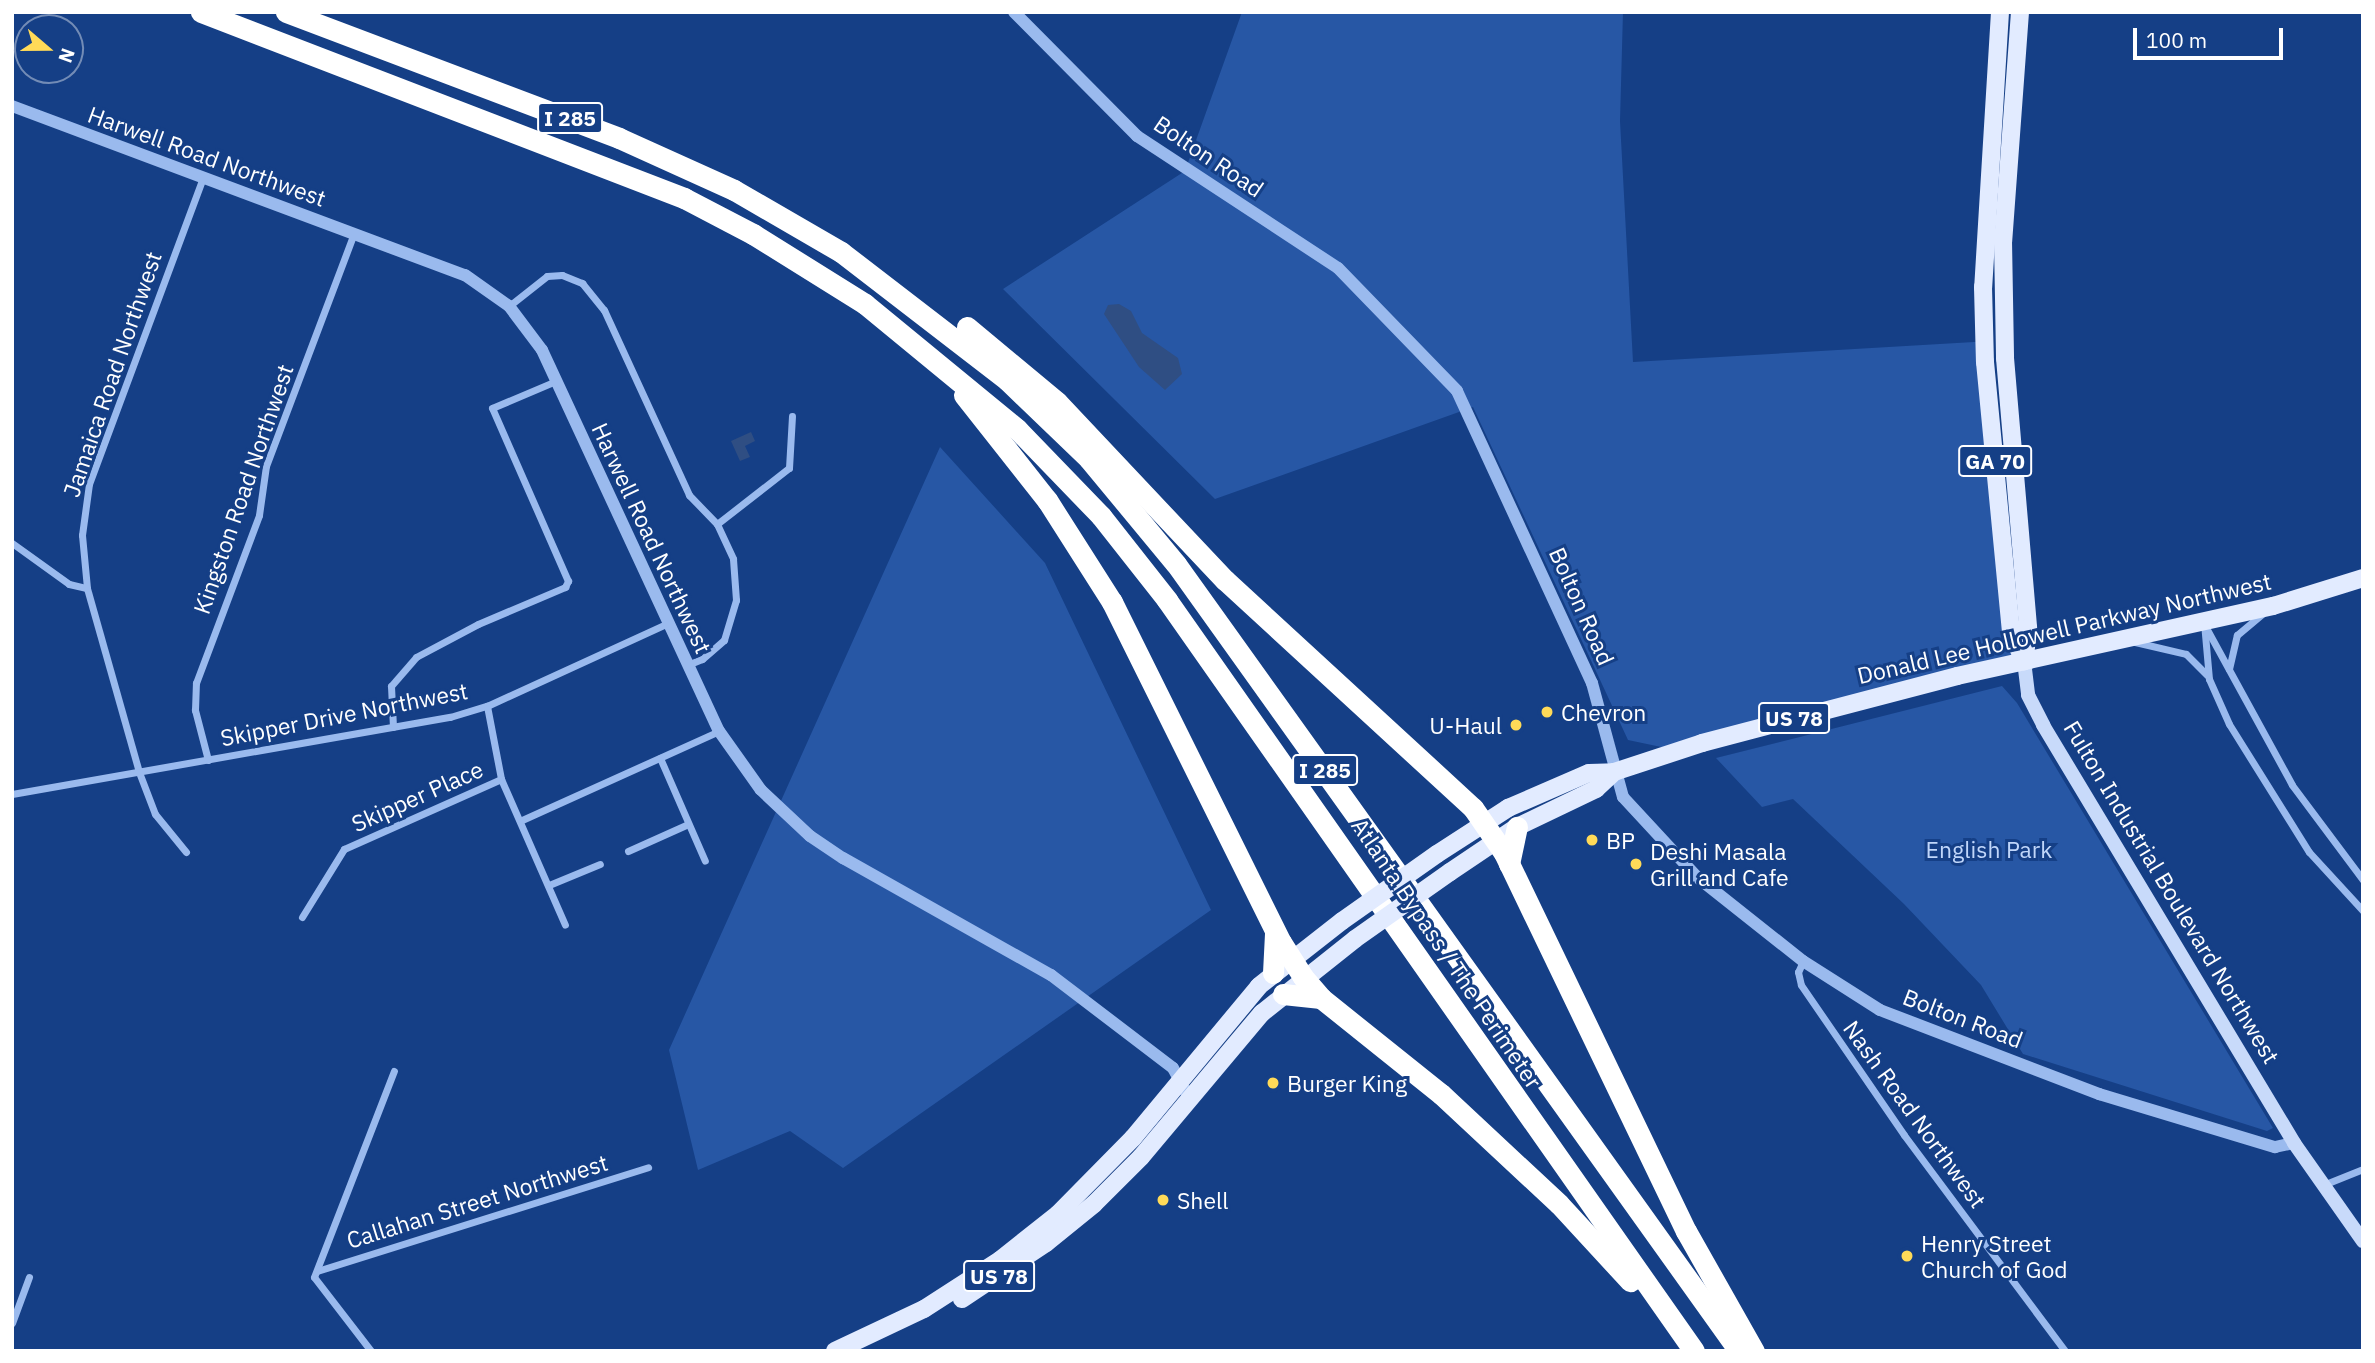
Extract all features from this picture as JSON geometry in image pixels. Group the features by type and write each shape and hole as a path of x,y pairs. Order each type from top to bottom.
{"highway":[{"name":"Atlanta Bypass / The Perimeter","path":"201,12 562,147 684,198 831,281 933,355 1051,462 1143,568 1691,1351"},
{"name":"Atlanta Bypass / The Perimeter","path":"286,12 661,156 769,209 841,252 1007,380 1072,441 1146,525 1739,1351"},
{"path":"841,252 959,321 1027,375 1087,431 1225,580 1455,789 1490,831 1509,864 1686,1231 1754,1351"},
{"path":"933,355 1047,500 1112,602 1275,931 1303,977 1321,998 1441,1094 1559,1204 1691,1351"},
{"path":"1509,864 1517,827"},
{"path":"1273,973 1275,931"},
{"path":"1283,994 1321,998"}],"main road":[{"name":"Fulton Industrial Boulevard Northwest","path":"2000,12 1983,277 1985,362 2011,631 2025,661"},
{"name":"Fulton Industrial Boulevard Northwest","path":"2020,12 2003,273 2005,358 2028,628 2025,661 2028,695 2043,725 2294,1143"},
{"name":"Donald Lee Hollowell Parkway Northwest","path":"835,1351 925,1309 1022,1244 1109,1165 1237,1009 1291,959 1437,854 1490,831 1589,773 1614,772 1793,718 2025,661 2204,624 2363,578"},
{"name":"Donald Lee Hollowell Parkway Northwest","path":"863,1351 951,1306 1068,1226 1140,1157 1283,994 1450,872 1490,831 1517,827 1595,789 1614,772"},
{"path":"2294,1143 2363,1241"}],"street":[{"name":"Bolton Road","path":"1014,12 1137,136 1338,268 1449,381 1472,415 1592,683 1614,772 1623,797 1697,877 1803,961 1880,1010 2049,1077 2275,1147 2294,1143"},
{"name":"Harwell Road Northwest","path":"12,106 465,275 509,306 532,334 556,381 719,731 761,790 810,836 1051,975 1162,1058 1181,1080 1189,1098"},
{"name":"Jamaica Road Northwest","path":"186,852 155,814 139,772 87,588 82,535 89,484 203,177"},
{"name":"Kingston Road Northwest","path":"208,760 195,710 196,683 259,514 266,466 354,233"},
{"path":"509,306 547,276 562,275 582,284 604,310 689,495 717,524 733,559 737,585 731,627 717,647 687,665"},
{"path":"393,727 391,704 398,673 416,657 478,624 565,587 568,581 492,408 556,381"},
{"path":"717,524 789,468 792,416"},
{"path":"12,543 69,584 87,588"},
{"path":"2230,677 2230,653 2237,635 2273,606"},
{"name":"Skipper Drive Northwest","path":"12,794 393,727 487,706 668,623"},
{"path":"2204,624 2230,677 2312,817 2363,880"},
{"path":"2204,624 2209,679"},
{"path":"2126,640 2186,654 2209,679 2229,724 2309,852 2363,911"},
{"path":"487,706 501,779 522,820 565,925"},
{"path":"522,820 719,731"},
{"path":"660,758 705,861"},
{"name":"Skipper Place","path":"302,917 344,849 501,779"},
{"path":"628,852 688,824"},
{"path":"549,885 600,864"},
{"name":"Nash Road Northwest","path":"1803,961 1798,972 1801,985 1904,1135 2065,1351"},
{"path":"371,1351 314,1277 394,1071"},
{"name":"Callahan Street Northwest","path":"317,1271 648,1167"},
{"path":"2323,1185 2363,1169"},
{"path":"12,1323 29,1277"}],"green space":[{"path":"1242,12 1623,12 1620,121 1633,362 1991,341 2012,665 1685,752 1628,740 1473,407 1215,499 1003,289 1185,171"},
{"path":"940,447 1045,563 1211,910 843,1168 790,1131 698,1170 669,1050"},
{"name":"English Park","path":"2002,686 2017,703 2273,1128 2267,1131 2023,1054 1981,985 1904,904 1793,799 1762,807 1716,758"}],"shaded area":[{"path":"1119,304 1131,311 1142,333 1178,358 1182,374 1165,390 1139,367 1104,314 1108,305"},
{"path":"751,432 755,441 745,446 750,457 740,461 731,441"}],"place":[{"name":"Chevron","path":"1547,712"},
{"name":"U-Haul","path":"1516,725"},
{"name":"BP","path":"1592,840"},
{"name":"Deshi Masala Grill and Cafe","path":"1636,864"},
{"name":"Burger King","path":"1273,1083"},
{"name":"Shell","path":"1163,1200"},
{"name":"Henry Street Church of God","path":"1907,1256"}]}
